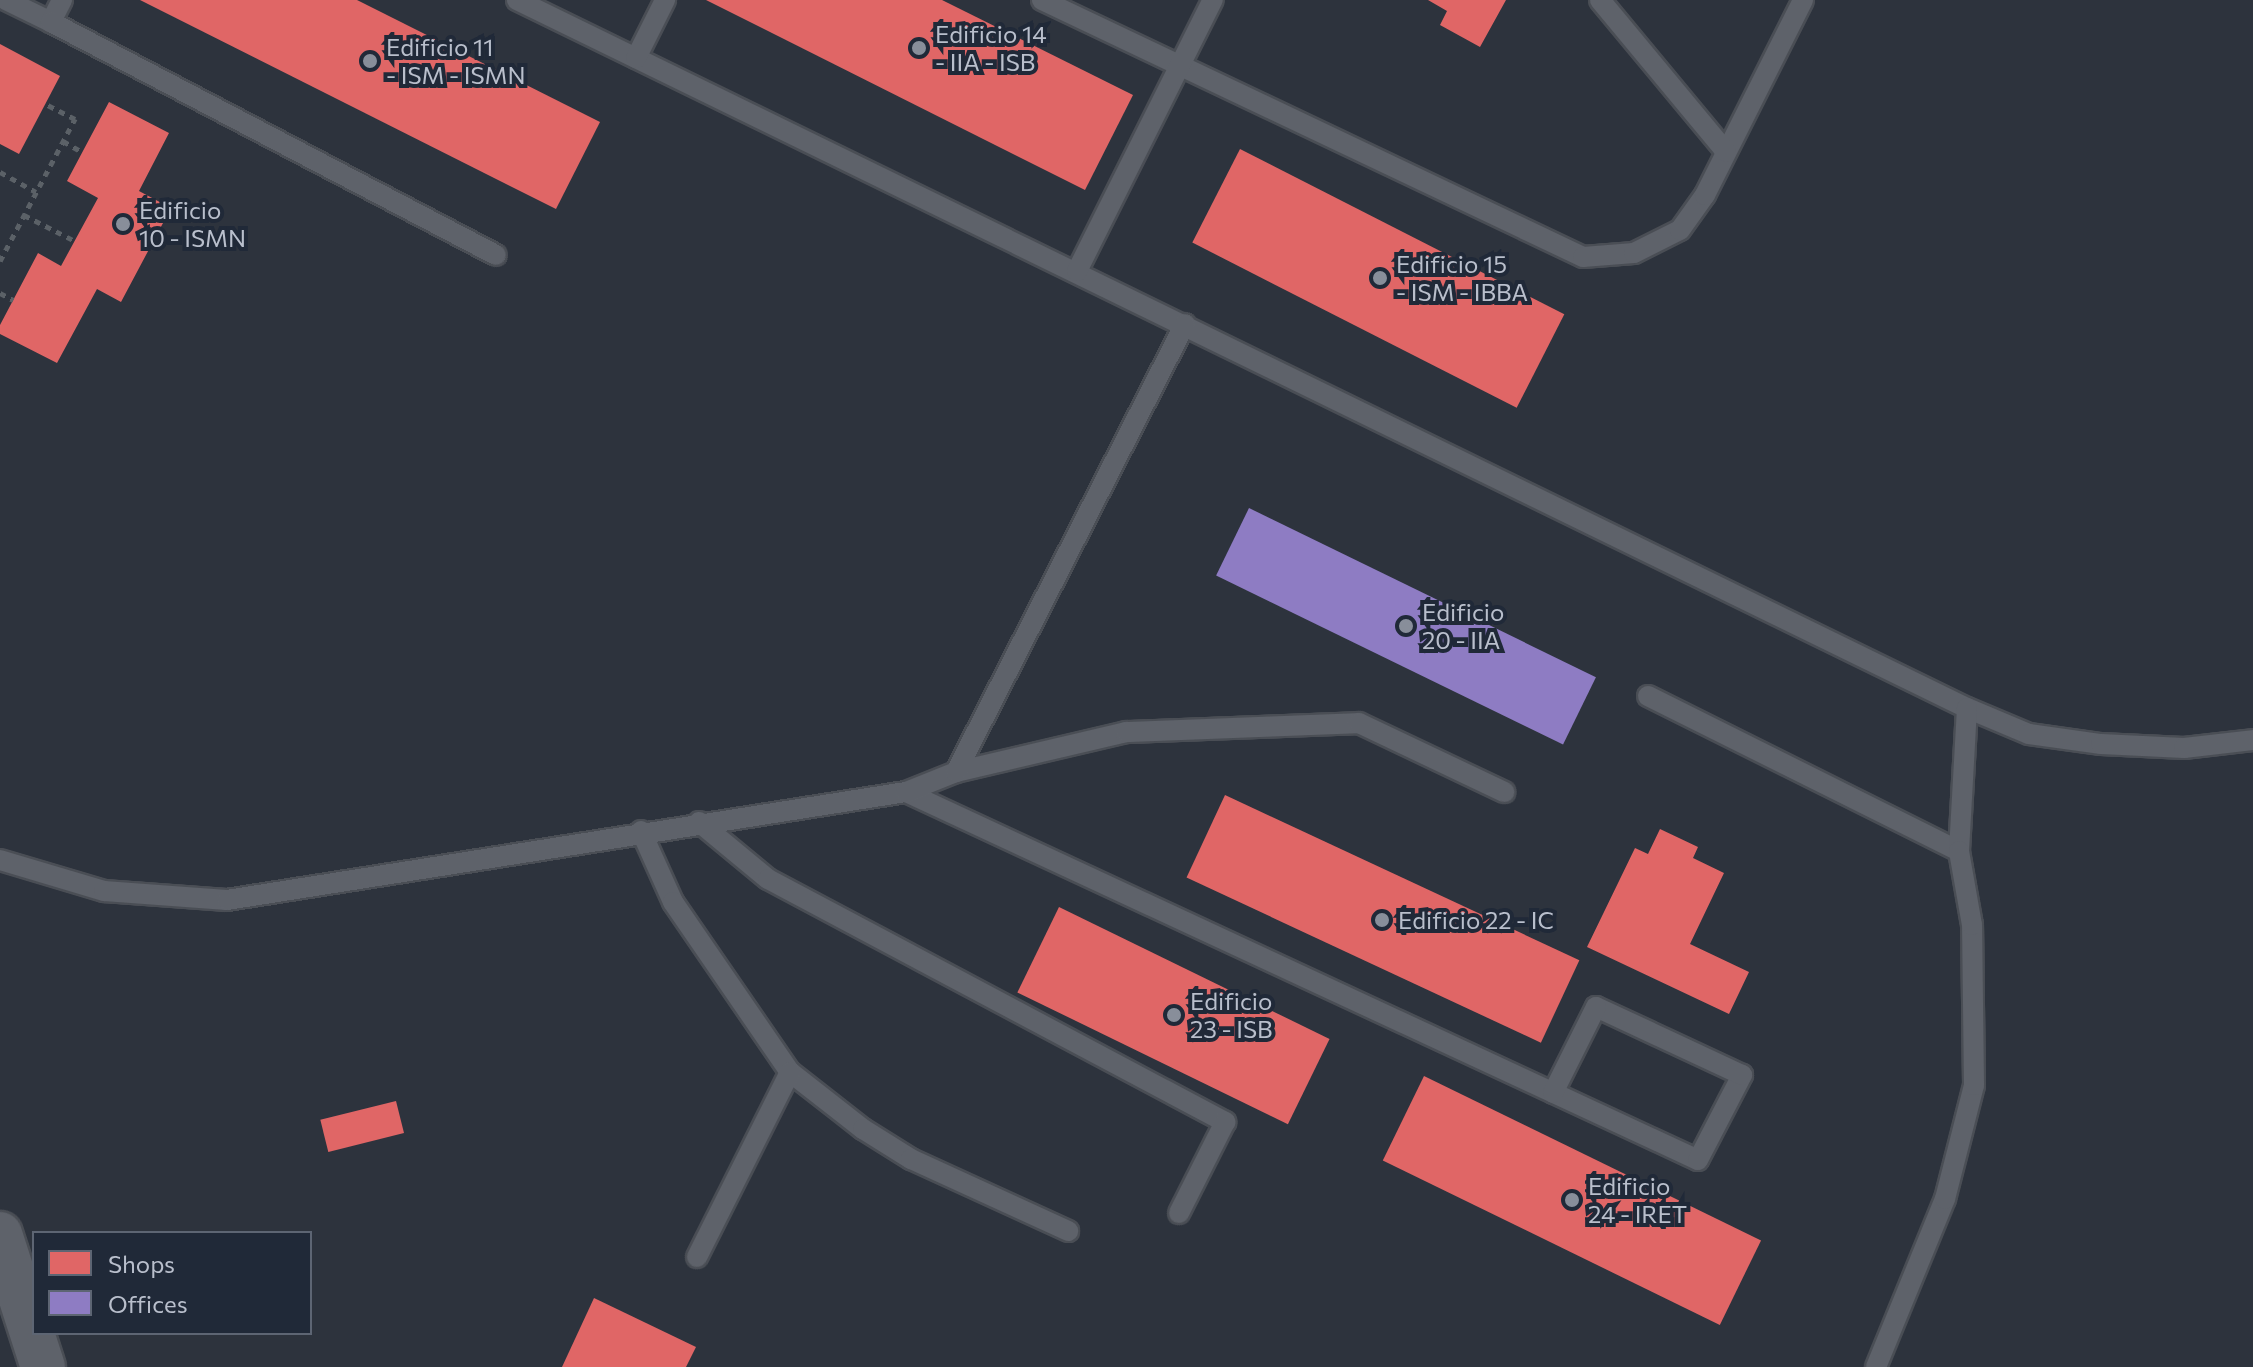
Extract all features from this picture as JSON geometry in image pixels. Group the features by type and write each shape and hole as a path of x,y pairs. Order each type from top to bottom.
{"street":[{"path":"0,1234 32,1333"},
{"path":"33,1335 43,1367"}],"lane":[{"path":"6,0 496,255"},
{"path":"51,22 62,0"},
{"path":"517,0 1967,708 2029,734 2101,744 2184,748 2253,740"},
{"path":"636,58 665,0"},
{"path":"1042,0 1583,257 1634,253 1680,230 1726,152 1803,0"},
{"path":"1077,271 1177,65 1213,0"},
{"path":"1600,0 1726,152"},
{"path":"956,772 1185,324"},
{"path":"1648,696 1959,851"},
{"path":"1876,1367 1945,1199 1974,1085 1972,925 1959,851 1967,708"},
{"path":"0,860 104,891 227,900 641,831 906,792 956,772 1126,732 1359,723 1504,792"},
{"path":"906,792 1553,1093 1698,1160 1742,1075 1596,1007 1553,1093"},
{"path":"699,822 768,879 1225,1122 1179,1213"},
{"path":"641,831 673,902 790,1072 863,1129 911,1159 1068,1231"},
{"path":"697,1257 790,1072"}],"path":[{"path":"0,261 75,119 45,104"},
{"path":"63,141 82,152"},
{"path":"0,172 36,192"},
{"path":"24,215 75,241"},
{"path":"0,293 13,300"}],"building: Shops":[{"name":"Edificio 11 - ISM - ISMN","path":"140,0 357,0 600,122 556,209"},
{"name":"Edificio 14 - IIA - ISB","path":"706,0 942,0 1133,95 1085,190"},
{"path":"1428,0 1506,0 1480,47 1440,25 1447,11"},
{"path":"0,44 60,76 19,154 0,144"},
{"name":"Edificio 10 - ISMN","path":"109,102 169,133 139,191 171,208 121,302 97,289 57,363 0,334 0,325 38,253 61,266 98,198 67,181"},
{"name":"Edificio 15 - ISM - IBBA","path":"1240,149 1564,314 1517,408 1192,243"},
{"name":"Edificio 22 - IC","path":"1225,795 1579,960 1541,1043 1187,877"},
{"path":"1660,829 1698,847 1693,858 1724,873 1690,944 1749,972 1729,1014 1587,947 1635,848 1648,854"},
{"name":"Edificio 23 - ISB","path":"1059,907 1330,1039 1288,1124 1017,992"},
{"name":"Edificio 24 - IRET","path":"1424,1076 1761,1240 1720,1325 1383,1160"},
{"path":"396,1101 404,1133 328,1152 320,1120"},
{"path":"594,1298 696,1347 686,1367 562,1367"}],"building: Offices":[{"name":"Edificio 20 - IIA","path":"1249,508 1596,677 1563,745 1216,575"}],"place":[{"name":"Edificio 14 - IIA - ISB","path":"919,48"},
{"name":"Edificio 11 - ISM - ISMN","path":"370,61"},
{"name":"Edificio 10 - ISMN","path":"123,224"},
{"name":"Edificio 15 - ISM - IBBA","path":"1380,278"},
{"name":"Edificio 20 - IIA","path":"1406,626"},
{"name":"Edificio 22 - IC","path":"1382,920"},
{"name":"Edificio 23 - ISB","path":"1174,1015"},
{"name":"Edificio 24 - IRET","path":"1572,1200"}]}
